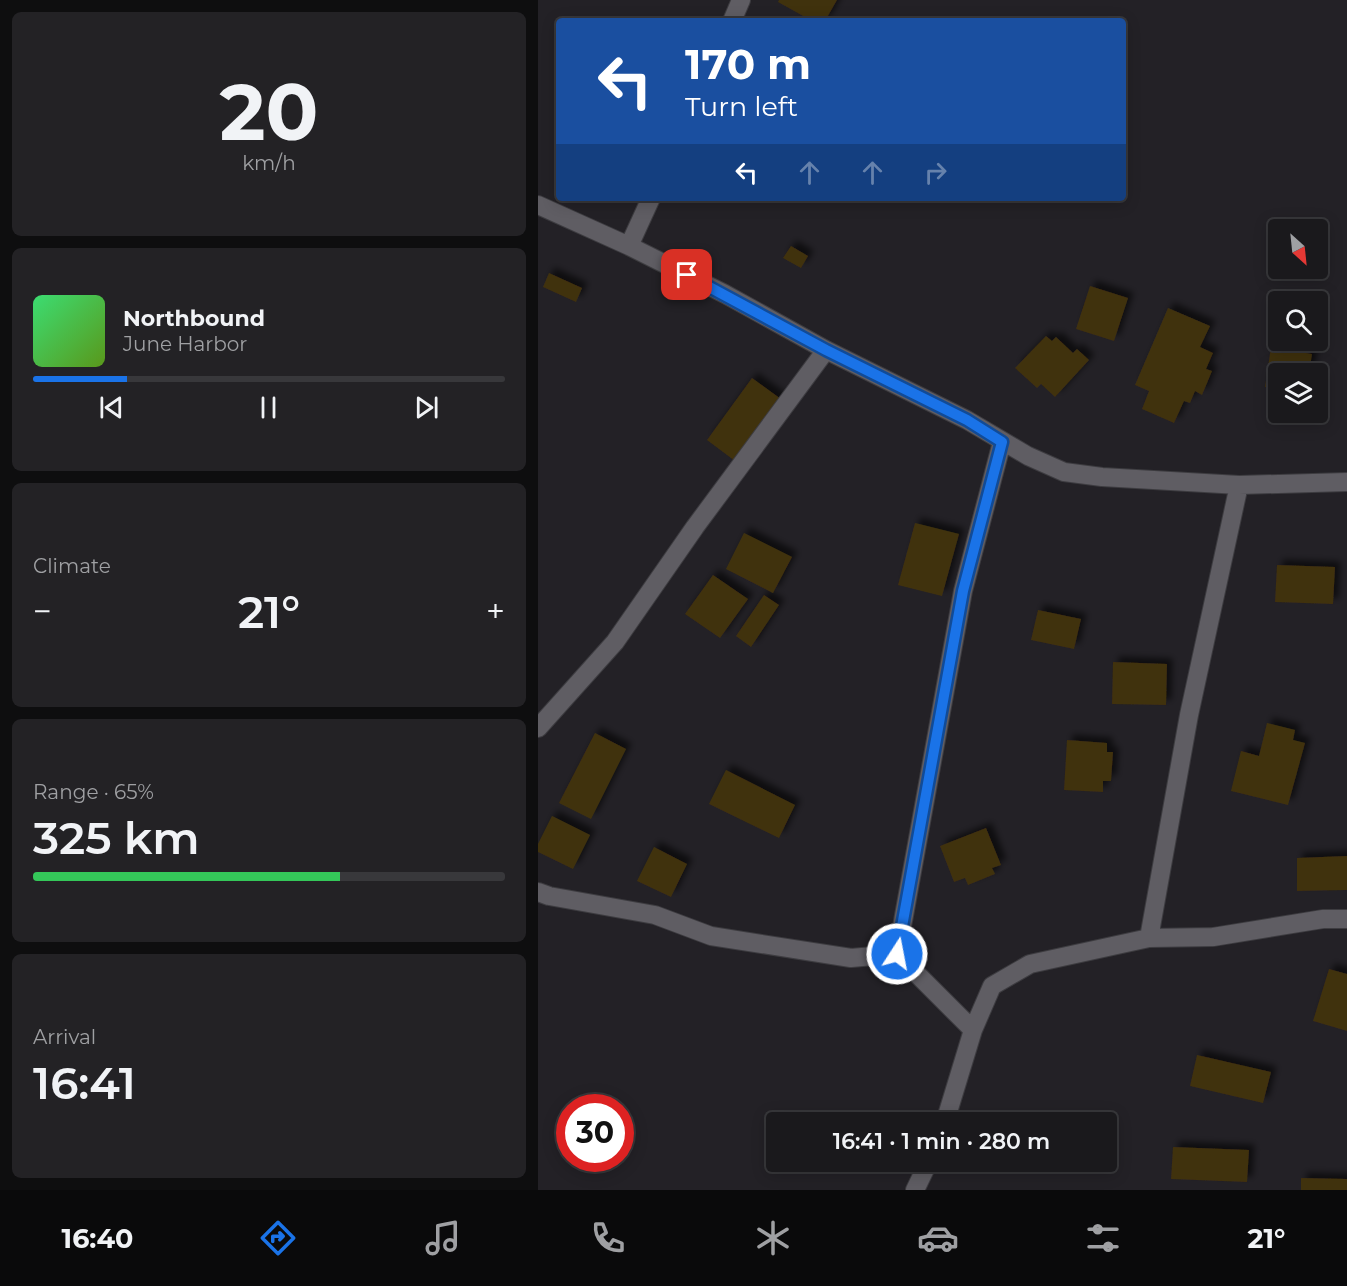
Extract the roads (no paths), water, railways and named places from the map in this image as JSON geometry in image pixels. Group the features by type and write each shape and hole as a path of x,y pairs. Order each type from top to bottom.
{"street":[{"path":"733,18 741,0"},
{"path":"629,246 650,201"},
{"path":"538,205 629,246 725,294 826,350 967,420 1002,442 1064,472 1102,477 1239,484 1346,482"},
{"path":"538,728 615,642 695,528 826,350"},
{"path":"897,954 963,591 1002,442"},
{"path":"1149,938 1189,715 1239,484"},
{"path":"538,892 549,896 655,915 711,936 851,958 897,954 973,1030"},
{"path":"948,1112 973,1030 992,986 1030,964 1149,938 1213,937 1323,919 1346,919"},
{"path":"923,1190 915,1190 924,1172"}]}
